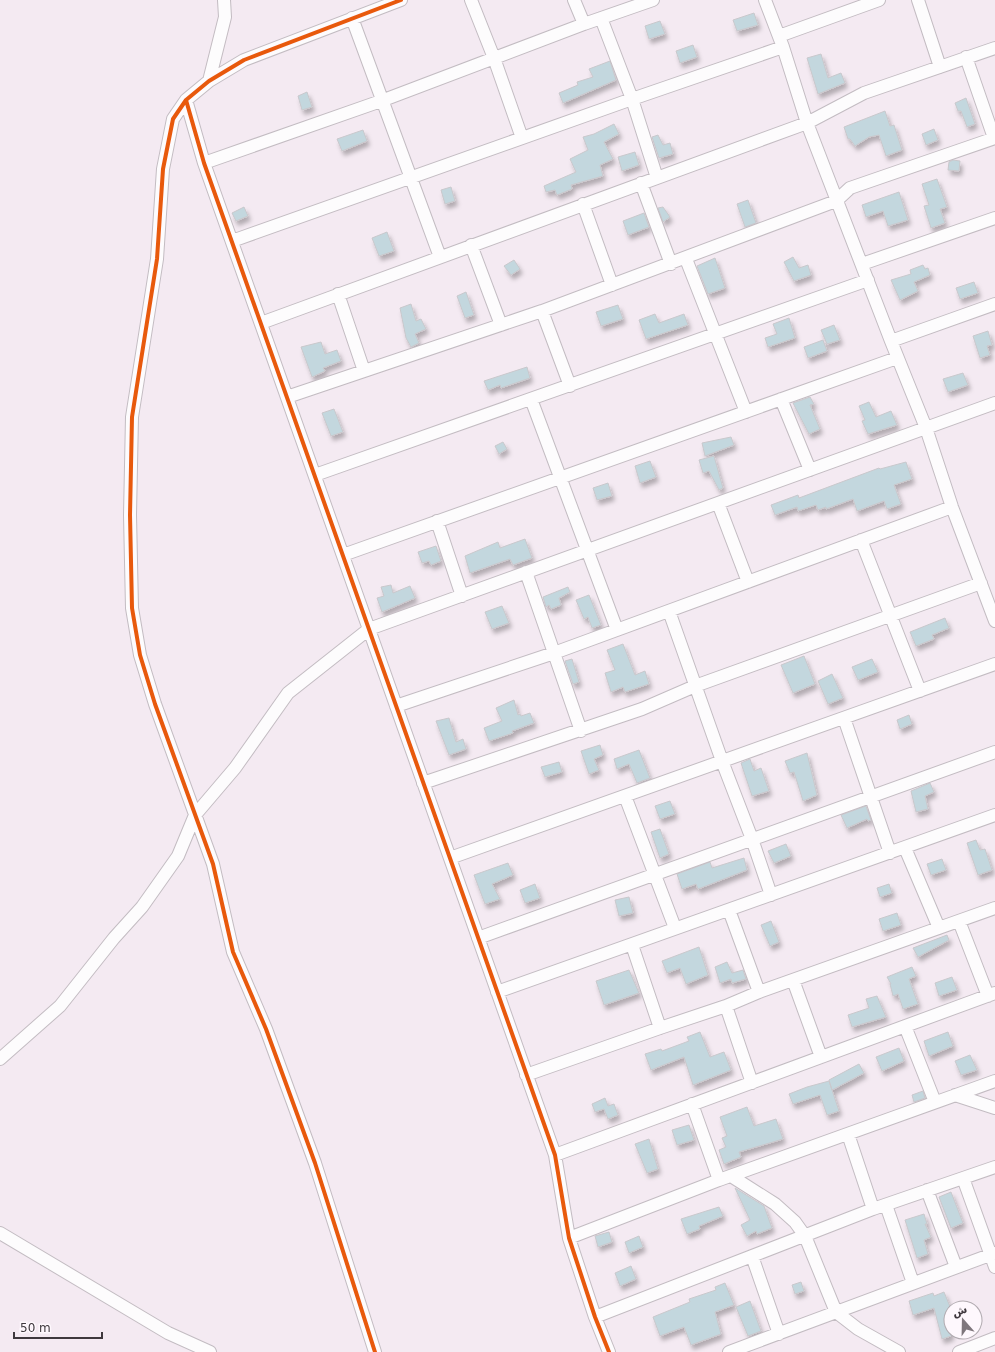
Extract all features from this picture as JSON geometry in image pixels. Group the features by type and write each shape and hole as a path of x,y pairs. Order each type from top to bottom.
{"street":[{"path":"209,81 225,17 224,0"},
{"path":"375,1352 315,1163 266,1029 233,952 213,864 155,704 140,655 132,608 130,515 132,417 157,259 163,169 173,119 186,100 209,81 244,60 401,0"},
{"path":"471,0 494,58 522,138"},
{"path":"574,0 584,24"},
{"path":"204,163 381,101 584,24 654,0"},
{"path":"765,0 781,41 807,122 836,201 862,264 890,341 926,428 952,507 995,621"},
{"path":"232,241 632,99 781,41 879,0"},
{"path":"918,0 940,67"},
{"path":"352,18 381,101 440,257"},
{"path":"601,18 632,99 657,178"},
{"path":"261,323 807,122 864,93 995,48"},
{"path":"287,398 542,311 612,284 686,259 836,201 850,188 994,138 966,57"},
{"path":"186,100 204,163 555,1155 569,1238 595,1317 609,1352"},
{"path":"641,183 671,264"},
{"path":"583,204 612,284"},
{"path":"862,264 995,218"},
{"path":"471,245 501,325"},
{"path":"686,259 746,412"},
{"path":"315,475 868,280"},
{"path":"338,294 364,371"},
{"path":"890,341 995,304"},
{"path":"542,311 570,386"},
{"path":"343,555 897,358"},
{"path":"531,399 559,478 588,550 617,630"},
{"path":"781,399 810,470"},
{"path":"0,1060 60,1006 114,938 142,907 178,856 195,815 235,768 288,693 369,629 995,403"},
{"path":"718,503 748,582"},
{"path":"396,706 554,653 952,507"},
{"path":"437,521 462,596"},
{"path":"861,540 920,691"},
{"path":"526,572 581,731"},
{"path":"423,783 581,731 642,709 695,686 981,583"},
{"path":"669,610 771,895"},
{"path":"450,858 995,664"},
{"path":"844,718 890,852"},
{"path":"478,938 995,752"},
{"path":"625,796 675,928"},
{"path":"497,992 995,815"},
{"path":"905,848 939,928"},
{"path":"526,1076 726,1006 759,992 995,908"},
{"path":"729,910 759,992"},
{"path":"555,1155 991,994 959,921"},
{"path":"632,945 660,1028"},
{"path":"793,980 821,1057"},
{"path":"726,1006 752,1083"},
{"path":"905,1026 935,1102"},
{"path":"569,1238 719,1180 995,1081"},
{"path":"955,1095 995,1108"},
{"path":"692,1104 719,1180"},
{"path":"848,1134 873,1209"},
{"path":"595,1317 873,1209 995,1166"},
{"path":"731,1176 787,1213 805,1236 836,1312 858,1329 899,1352"},
{"path":"963,1178 993,1253 995,1267"},
{"path":"927,1190 956,1267"},
{"path":"886,1205 913,1283"},
{"path":"0,1233 168,1333 210,1352"},
{"path":"728,1352 993,1253"},
{"path":"752,1256 779,1334"},
{"path":"962,1352 995,1338"}],"building":[{"path":"754,13 758,25 737,31 733,20"},
{"path":"660,21 665,34 649,39 645,26"},
{"path":"693,45 697,57 680,63 676,51"},
{"path":"821,54 828,78 841,73 845,83 818,94 807,58"},
{"path":"610,61 616,80 563,103 559,93 578,85 577,82 593,77 589,69"},
{"path":"307,92 312,107 302,110 298,96"},
{"path":"966,98 975,124 967,127 961,111 958,111 955,103"},
{"path":"885,111 890,126 894,125 902,150 886,156 879,135 869,137 855,146 850,139 848,139 844,127"},
{"path":"614,124 619,134 604,142 613,159 600,165 603,176 571,185 572,189 557,195 555,190 546,192 544,186 576,172 570,159 588,150 583,137 594,134"},
{"path":"934,129 938,140 926,145 922,134"},
{"path":"363,130 367,141 342,151 337,139"},
{"path":"658,135 663,145 670,143 673,154 659,158 652,137"},
{"path":"635,152 639,165 622,171 618,157"},
{"path":"953,160 960,161 959,171 948,170 949,162"},
{"path":"937,179 947,207 940,209 945,223 931,228 924,206 929,205 922,184"},
{"path":"451,187 455,201 445,204 441,190"},
{"path":"899,192 908,220 888,226 883,211 866,217 862,205"},
{"path":"748,200 756,223 745,227 737,204"},
{"path":"244,207 248,216 236,221 232,213"},
{"path":"663,207 670,217 663,222 658,208"},
{"path":"644,213 649,227 628,235 623,221"},
{"path":"387,232 394,251 379,256 372,238"},
{"path":"793,257 799,268 808,265 811,275 794,281 784,262"},
{"path":"715,258 725,288 708,294 697,266"},
{"path":"514,260 520,269 511,275 504,266"},
{"path":"923,265 925,269 928,268 930,275 914,282 918,291 900,300 891,280 911,274 910,270"},
{"path":"974,282 978,293 960,299 956,288"},
{"path":"466,292 474,315 465,318 457,296"},
{"path":"411,304 416,321 421,319 426,329 415,334 419,343 411,347 406,338 400,308"},
{"path":"618,305 623,319 601,326 596,312"},
{"path":"655,314 659,323 684,314 688,325 646,339 639,320"},
{"path":"789,318 795,338 768,347 765,338 777,334 773,324"},
{"path":"834,325 840,340 827,344 821,330"},
{"path":"988,331 992,345 987,346 990,355 980,358 973,336"},
{"path":"823,340 827,351 808,358 804,347"},
{"path":"321,342 325,354 337,350 341,361 323,368 325,371 312,377 301,347"},
{"path":"527,367 530,378 501,388 500,385 488,390 484,381"},
{"path":"963,373 968,385 948,392 943,379"},
{"path":"810,397 814,404 810,405 820,429 809,434 793,403"},
{"path":"869,402 876,417 891,411 897,425 868,434 862,421 865,420 859,406"},
{"path":"334,409 343,432 331,436 322,413"},
{"path":"731,437 734,445 705,456 702,443"},
{"path":"503,442 507,449 499,454 495,446"},
{"path":"714,456 723,488 719,490 709,471 703,473 699,460"},
{"path":"650,461 656,477 640,483 635,466"},
{"path":"906,462 912,479 894,485 901,504 887,509 884,501 857,511 853,499 826,509 826,507 818,510 816,505 798,511 797,507 775,515 771,505 798,495 799,498 879,468"},
{"path":"608,483 612,496 597,500 593,488"},
{"path":"525,539 532,558 513,565 510,559 470,573 465,556 498,542 500,548"},
{"path":"436,546 441,561 431,565 429,561 422,563 418,552"},
{"path":"391,585 393,593 410,586 415,598 382,612 377,598 384,596 381,587"},
{"path":"568,587 570,592 559,598 561,605 551,609 549,605 546,607 543,597"},
{"path":"589,595 601,625 592,628 588,617 584,619 576,600"},
{"path":"502,606 509,623 492,629 485,612"},
{"path":"945,618 949,628 932,635 934,639 916,646 910,632"},
{"path":"623,644 635,675 645,671 649,684 625,692 623,687 611,692 605,673 615,670 607,650"},
{"path":"804,656 815,684 793,693 781,665"},
{"path":"572,659 579,682 573,684 565,661"},
{"path":"872,659 878,672 858,680 852,667"},
{"path":"832,674 843,698 828,704 818,681"},
{"path":"514,700 518,715 520,714 521,716 530,713 534,723 512,731 513,733 489,741 484,728 502,721 496,708"},
{"path":"909,715 912,724 900,729 897,720"},
{"path":"449,718 456,742 463,739 466,749 449,755 436,721"},
{"path":"600,745 603,755 594,759 599,770 589,774 581,751"},
{"path":"639,750 650,778 637,783 629,764 617,769 614,759"},
{"path":"807,753 817,795 803,801 794,772 790,773 785,761"},
{"path":"750,759 754,771 761,768 769,791 752,796 741,763"},
{"path":"559,762 562,772 545,777 541,767"},
{"path":"930,783 934,792 925,796 928,809 916,812 911,791"},
{"path":"670,801 675,814 660,819 655,806"},
{"path":"866,806 871,820 868,821 867,819 847,828 841,815"},
{"path":"660,829 669,854 660,858 651,832"},
{"path":"976,840 980,850 985,849 992,870 978,875 967,843"},
{"path":"786,844 791,856 774,863 768,851"},
{"path":"744,858 747,870 698,889 696,884 682,889 677,874 710,862 712,868"},
{"path":"942,859 946,870 931,875 927,864"},
{"path":"508,863 513,875 492,884 500,899 485,904 474,875"},
{"path":"535,884 540,898 525,903 520,890"},
{"path":"889,884 892,893 880,897 877,888"},
{"path":"629,897 633,913 619,916 615,900"},
{"path":"897,913 901,925 883,931 879,919"},
{"path":"771,921 779,942 770,946 761,925"},
{"path":"947,935 949,940 918,957 913,948"},
{"path":"699,947 708,975 686,984 680,968 667,973 662,961"},
{"path":"727,962 732,973 743,970 746,979 732,983 731,979 720,983 715,967"},
{"path":"912,967 916,976 909,979 918,1004 903,1009 898,994 893,996 891,984 887,977"},
{"path":"629,970 639,993 604,1005 596,981"},
{"path":"952,977 957,990 939,996 935,983"},
{"path":"877,996 886,1017 852,1027 848,1015 869,1008 866,999"},
{"path":"700,1032 710,1057 724,1052 731,1070 693,1085 684,1057 651,1070 645,1054 661,1049 662,1051 689,1041 687,1037"},
{"path":"948,1032 953,1046 929,1056 924,1041"},
{"path":"899,1048 904,1061 882,1071 876,1057"},
{"path":"970,1055 977,1070 961,1075 955,1061"},
{"path":"859,1064 864,1073 832,1090 829,1080"},
{"path":"829,1081 839,1111 827,1115 820,1095 793,1104 789,1094"},
{"path":"923,1091 925,1098 914,1102 912,1095"},
{"path":"605,1098 608,1106 614,1104 618,1115 608,1119 604,1109 595,1112 592,1104"},
{"path":"747,1107 754,1126 776,1119 783,1139 739,1152 741,1157 724,1164 719,1150 726,1147 722,1138 727,1136 720,1117"},
{"path":"689,1125 694,1140 677,1145 672,1130"},
{"path":"649,1139 658,1169 647,1173 635,1144"},
{"path":"735,1188 764,1206 772,1228 757,1234 756,1231 747,1236 741,1225 750,1220"},
{"path":"951,1192 963,1223 951,1228 939,1197"},
{"path":"719,1207 723,1216 699,1226 700,1229 687,1234 681,1219"},
{"path":"924,1214 927,1224 925,1224 931,1237 924,1240 928,1254 917,1258 905,1220"},
{"path":"609,1232 612,1242 598,1247 595,1236"},
{"path":"639,1236 643,1247 629,1253 625,1242"},
{"path":"631,1266 636,1279 620,1286 615,1273"},
{"path":"801,1282 804,1291 795,1294 792,1285"},
{"path":"725,1283 734,1305 715,1312 721,1334 691,1345 684,1327 660,1336 653,1317 690,1302 689,1299 716,1290 715,1287"},
{"path":"944,1292 947,1300 943,1300 942,1339 934,1308 913,1315 909,1301 933,1293 934,1296"},
{"path":"750,1301 761,1331 748,1336 736,1307"}],"cycle path":[{"path":"375,1352 315,1163 266,1029 233,952 213,864 155,704 140,655 132,608 130,515 132,417 157,259 163,169 173,119 186,100 209,81 244,60 401,0"},
{"path":"186,100 204,163 555,1155 569,1238 595,1317 609,1352"}]}
